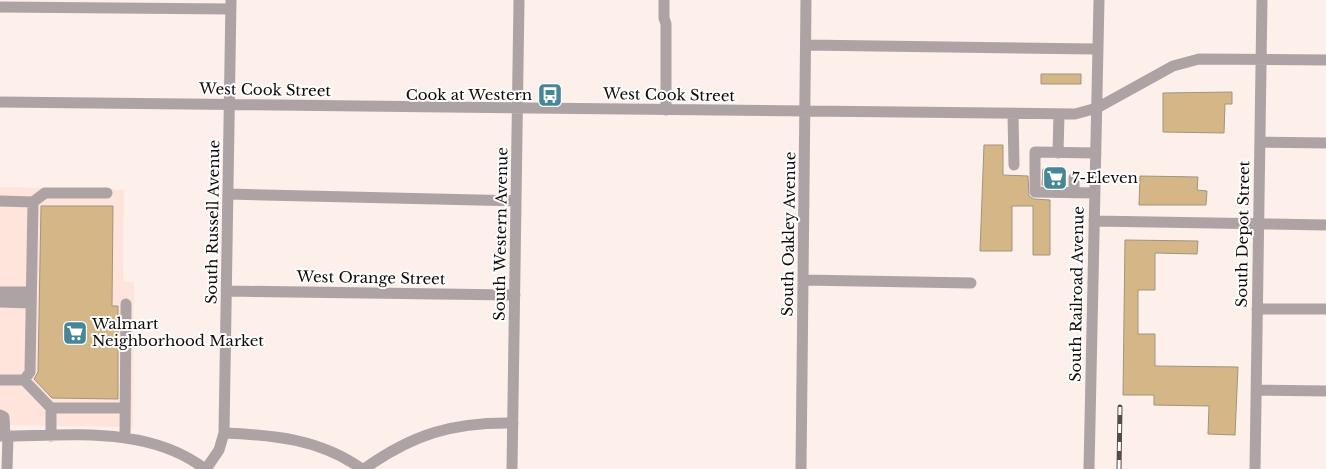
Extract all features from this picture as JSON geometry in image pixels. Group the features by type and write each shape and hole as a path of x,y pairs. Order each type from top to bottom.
{"street":[{"name":"South Western Avenue","path":"512,469 519,0"},
{"path":"664,0 666,24 666,110"},
{"name":"South Oakley Avenue","path":"801,469 806,0"},
{"name":"South Railroad Avenue","path":"1089,469 1099,0"},
{"name":"South Depot Street","path":"1255,469 1262,0"},
{"path":"0,7 230,4"},
{"name":"South Russell Avenue","path":"205,469 219,450 224,433 230,4"},
{"path":"806,45 1095,49"},
{"name":"West Cook Street","path":"0,102 1075,114 1097,108 1173,66 1199,59 1326,60"},
{"path":"1014,114 1014,165"},
{"path":"1058,152 1059,114"},
{"path":"1260,142 1326,142"},
{"path":"1095,193 1035,192 1035,152 1096,153"},
{"path":"1074,178 1074,194"},
{"path":"0,201 33,202 45,194 107,193"},
{"path":"228,194 516,201"},
{"path":"24,380 30,372 33,202"},
{"path":"1094,221 1326,225"},
{"path":"803,280 971,283"},
{"name":"West Orange Street","path":"227,291 515,295"},
{"path":"0,292 31,297"},
{"path":"0,302 31,297"},
{"path":"125,438 126,304"},
{"path":"1258,309 1326,309"},
{"path":"0,380 24,380 50,408 51,436"},
{"path":"1256,390 1326,391"},
{"path":"50,408 124,408"},
{"path":"0,415 4,417 7,469"},
{"path":"224,433 279,436 307,442 340,455 363,469 396,448 444,429 481,423 513,423"},
{"path":"4,436 125,438 158,444 189,457 205,469"}],"shaded area":[{"path":"0,187 124,190 123,281 134,282 133,427 0,425"}],"building":[{"path":"1041,74 1081,74 1081,84 1041,84"},
{"path":"1232,92 1232,104 1225,104 1224,133 1163,132 1163,93"},
{"path":"984,145 1003,145 1003,175 1028,176 1029,196 1034,199 1050,200 1050,255 1033,255 1033,206 1012,206 1012,251 980,251"},
{"path":"1043,169 1064,170 1065,185 1042,185"},
{"path":"1140,176 1198,177 1197,190 1207,191 1206,205 1139,205"},
{"path":"41,206 113,206 112,306 118,306 118,399 52,398 34,379 38,372"},
{"path":"1125,240 1198,241 1197,254 1155,253 1155,290 1138,290 1138,334 1155,334 1155,366 1238,367 1235,435 1208,434 1209,406 1154,405 1154,395 1123,395"}],"railway":[{"path":"1119,469 1120,407"}],"place":[{"name":"Cook at Western","path":"550,95"},
{"name":"7-Eleven","path":"1055,178"},
{"name":"Walmart Neighborhood Market","path":"75,333"}]}
